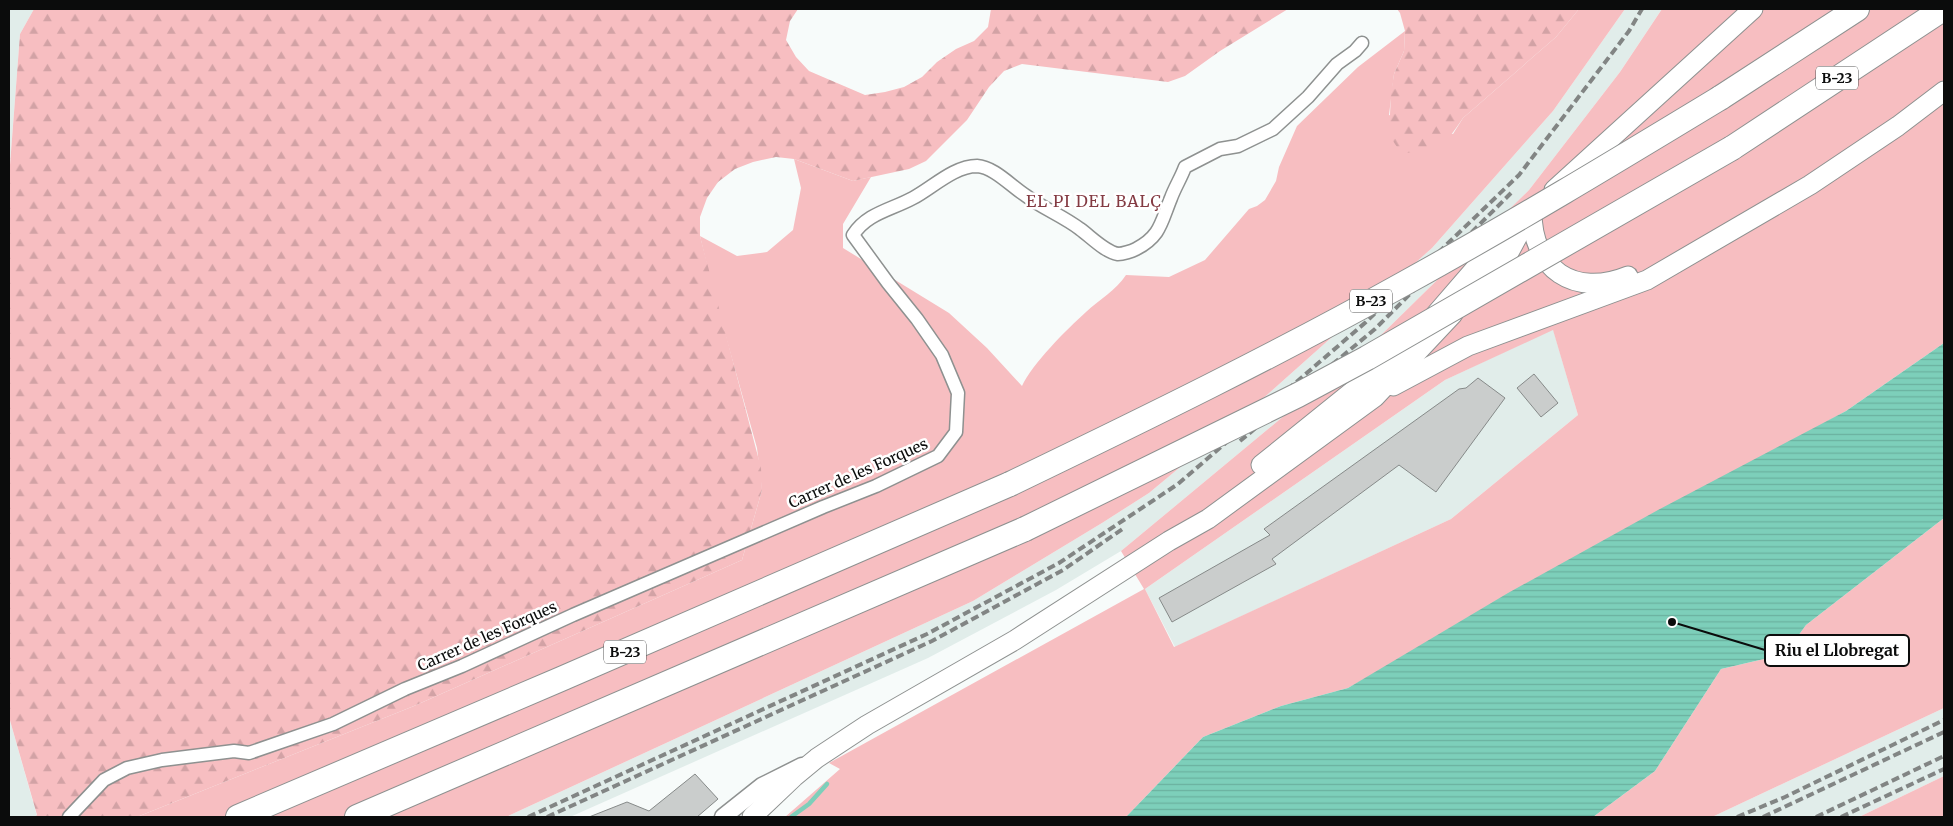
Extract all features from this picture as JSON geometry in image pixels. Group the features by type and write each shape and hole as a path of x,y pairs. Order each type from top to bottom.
{"highway":[{"name":"B-23","path":"238,817 1010,484 1179,402 1404,284 1554,198 1720,98 1856,9"},
{"name":"B-23","path":"357,817 591,718 1024,529 1298,395 1367,358 1732,148 1942,9"}],"main road":[{"path":"1170,541 1204,511 1374,374 1426,325 1492,249 1532,210 1751,10"},
{"path":"752,817 817,758 867,725 1015,640 1170,541 1208,519 1374,397 1468,346 1647,280 1675,265 1702,247 1810,185 1898,126 1944,91"},
{"path":"1532,210 1533,236 1544,259 1554,270 1565,277 1580,282 1604,283 1623,278 1702,247"},
{"path":"1374,397 1506,258 1532,210"}],"street":[{"name":"Carrer de les Forques","path":"70,817 104,780 127,768 162,760 234,751 249,753 333,724 406,689 876,486 938,456 956,432 958,393 942,355 918,318 888,283 853,235 860,225 875,214 907,201 943,178 966,167 983,167 1048,211 1079,228 1098,244 1118,254 1133,250 1151,241 1162,225 1171,197 1180,182 1185,167 1220,149 1238,146 1273,129 1308,97 1337,64 1355,51 1362,43"},
{"path":"723,817 762,786 817,758"}],"shaded area":[{"path":"9,9 34,9 20,34 9,178"},
{"path":"1625,9 1662,9 1620,72 1529,190 1378,338 1121,551 1056,590 928,658 570,817 506,817 973,601 1149,493 1268,394 1432,248 1553,111"},
{"path":"1553,329 1578,415 1451,519 1175,647 1145,589 1445,380"},
{"path":"1944,343 1944,518 1806,625 1785,654 1721,669 1655,771 1593,817 1126,817 1203,737 1281,706 1348,688 1508,593 1658,510 1846,411"},
{"path":"1944,708 1944,776 1859,817 1712,817"},
{"path":"9,717 37,816 35,817 9,817"}],"green space":[{"path":"34,9 798,9 790,21 786,40 796,57 809,71 865,95 904,87 922,77 937,62 956,49 974,41 988,27 991,9 1288,9 1220,51 1185,76 1168,82 1022,64 1004,71 989,87 967,120 926,161 909,169 853,181 794,159 776,157 753,162 735,169 718,182 707,198 700,217 700,236 761,468 762,490 742,560 414,706 137,817 35,817 37,815 9,717 9,178 20,34"},
{"path":"1397,9 1579,9 1556,37 1463,118 1444,142 1432,149 1401,153 1389,135 1394,74 1404,51 1405,31"},
{"path":"1579,9 1625,9 1553,111 1432,248 1268,394 1149,493 973,601 506,817 137,817 414,706 742,560 762,490 757,448 714,294 700,236 737,256 767,252 793,230 801,188 794,159 853,181 871,177 843,224 843,248 949,313 987,348 1022,386 1051,347 1078,319 1107,295 1126,275 1169,277 1205,260 1249,209 1265,200 1276,181 1279,167 1297,126 1358,67 1405,31 1404,51 1394,74 1389,115 1453,134 1463,118 1556,37"},
{"path":"1662,9 1944,9 1944,343 1846,411 1348,688 1281,706 1203,737 1126,817 785,817 840,769 829,763 1144,589 1121,551 1378,338 1529,190 1620,72","holes":["1553,330 1578,415 1451,519 1174,647 1145,589 1445,380"]},
{"path":"1944,518 1944,708 1712,817 1593,817 1655,771 1721,669 1785,654 1806,625"},
{"path":"1944,776 1944,817 1859,817"}],"building":[{"path":"1534,374 1558,403 1541,417 1517,388"},
{"path":"1478,378 1505,398 1436,492 1399,465 1272,559 1276,564 1172,622 1159,598 1270,535 1264,529 1459,389 1466,388"},
{"path":"695,774 718,799 697,817 589,817 627,802 649,811"}],"waterway":[{"path":"791,817 809,804 827,784"}],"railway":[{"path":"528,817 927,634 1059,563 1178,484 1366,322 1519,175 1629,31 1642,9"},
{"path":"1240,441 1375,329 1511,193"},
{"path":"547,817 932,641 1063,570 1124,528"},
{"path":"1737,817 1785,797 1944,720"},
{"path":"1763,817 1944,732"},
{"path":"1816,817 1944,756"},
{"path":"1841,817 1944,769"}],"place":[{"name":"Riu el Llobregat","path":"1672,622"}],"district":[{"name":"EL PI DEL BALÇ","path":"1094,201"}]}
